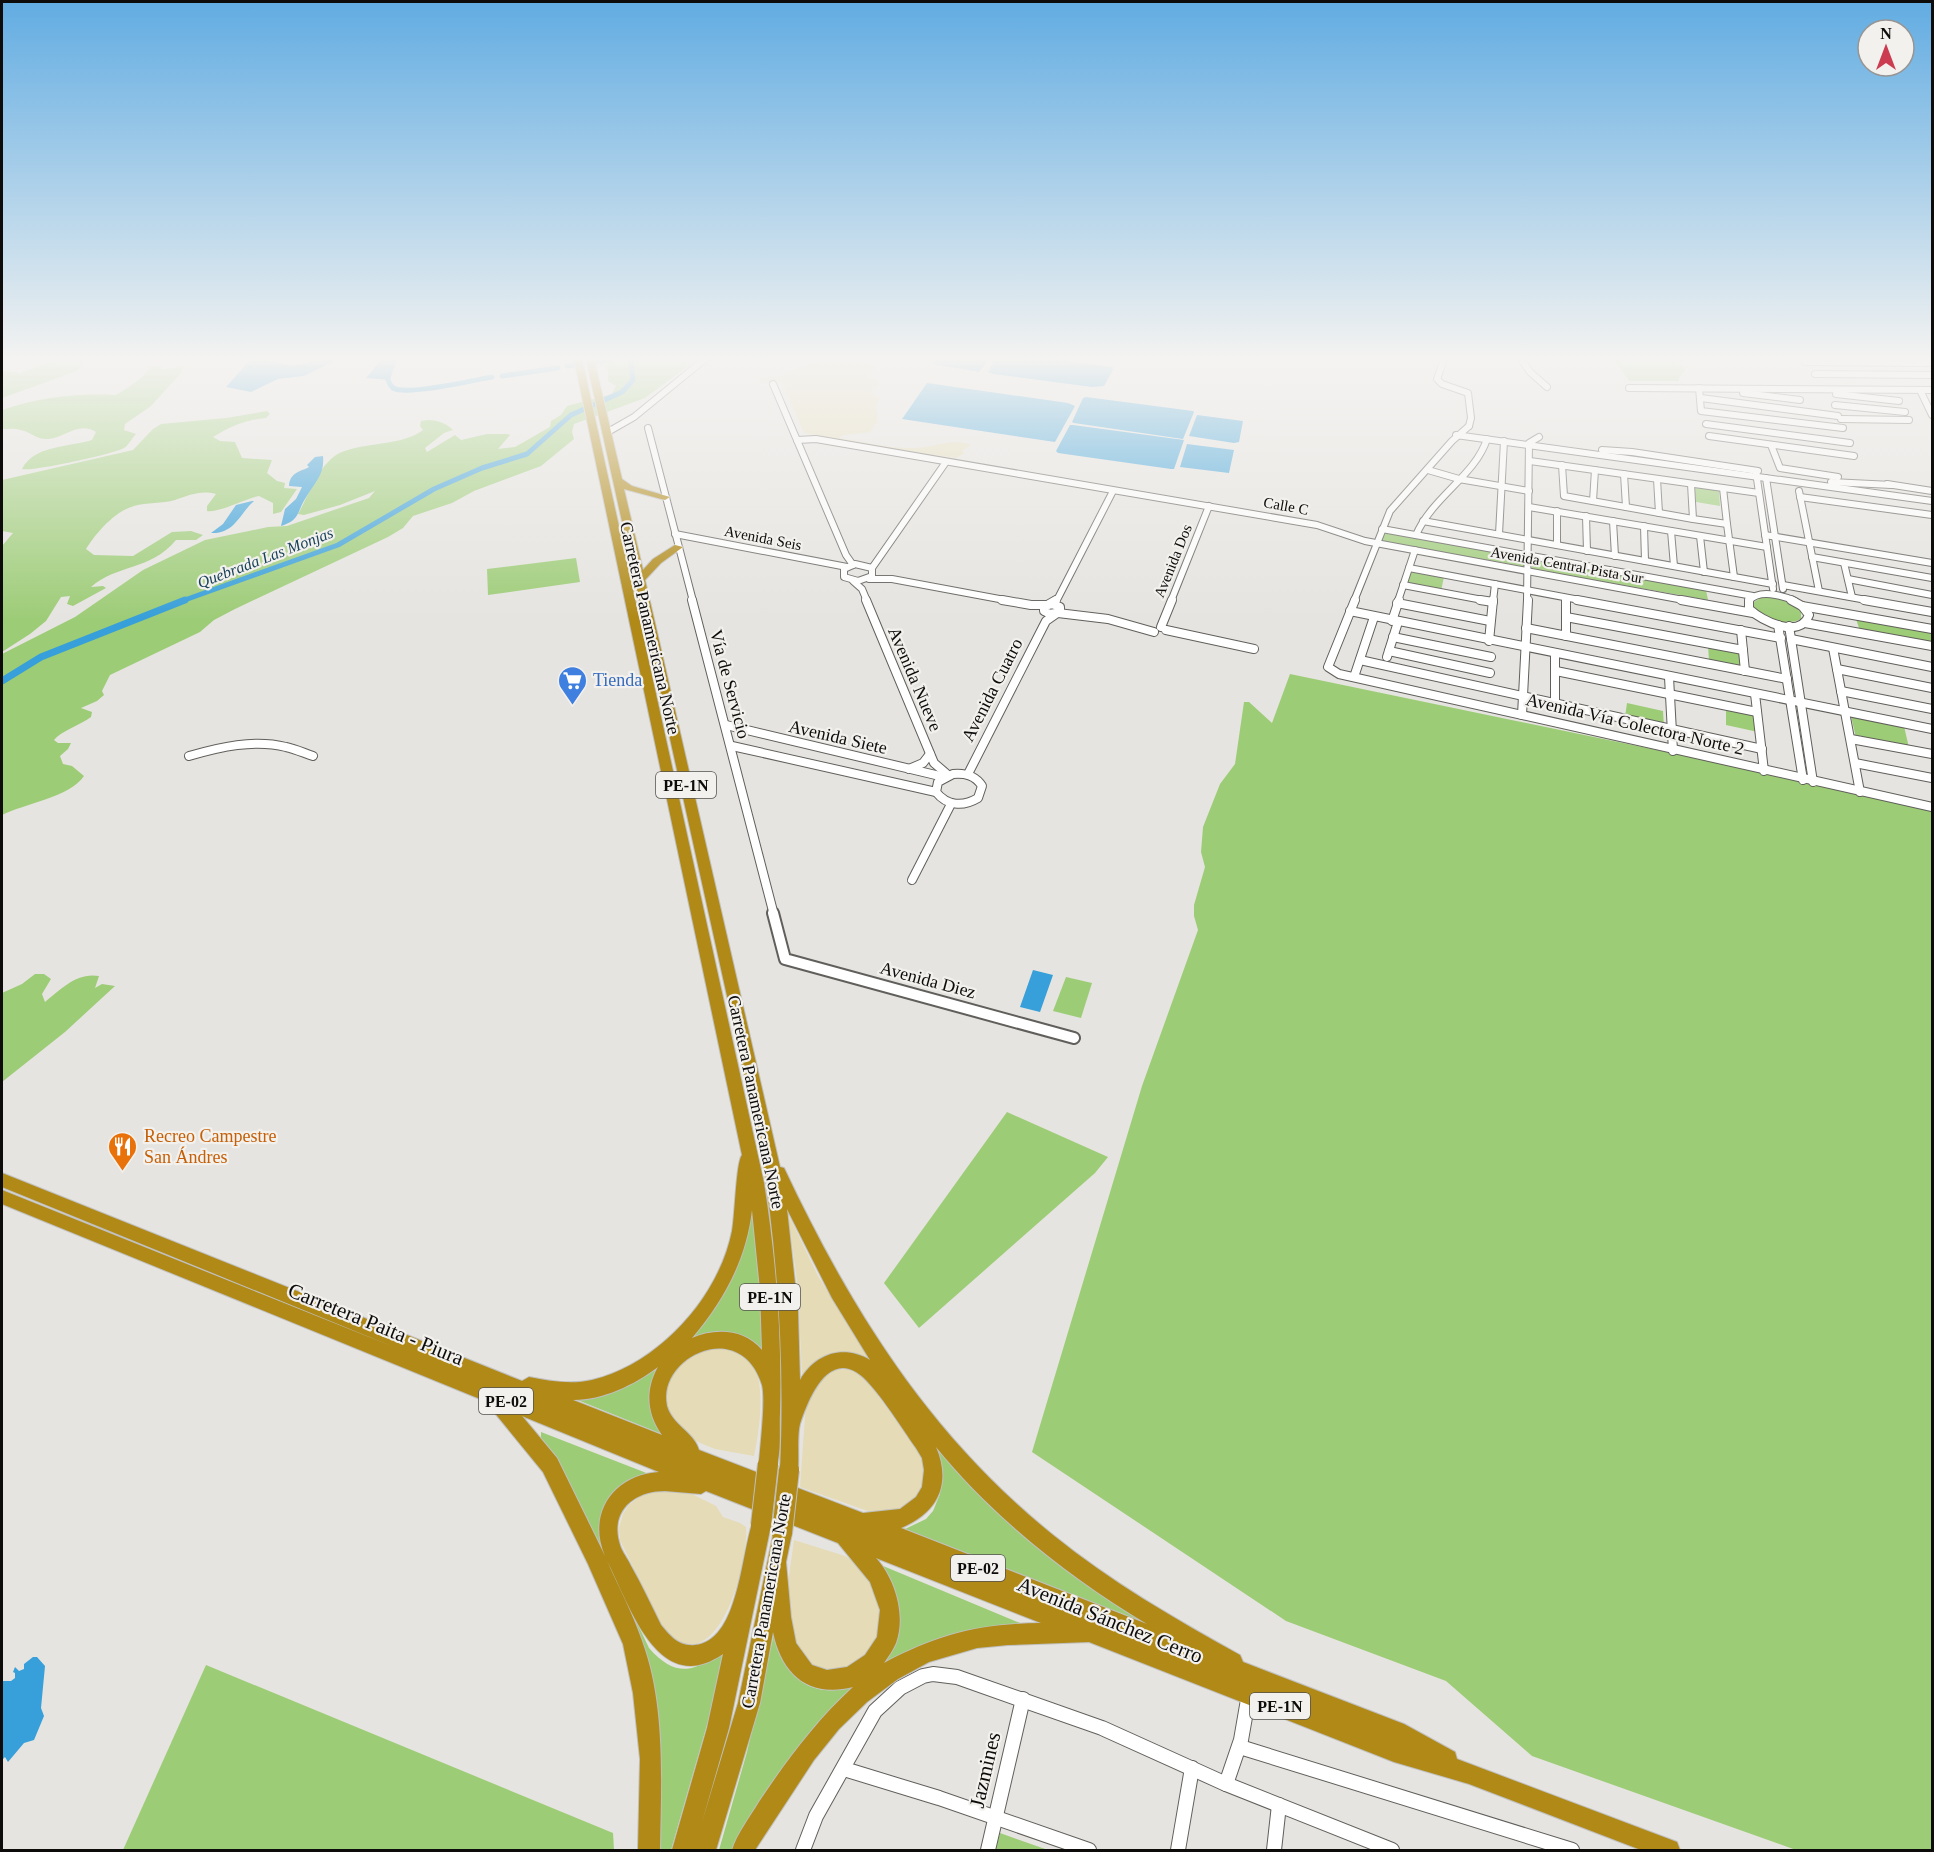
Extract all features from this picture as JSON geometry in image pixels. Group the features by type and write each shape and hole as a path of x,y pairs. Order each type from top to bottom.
{"highway":[{"name":"Carretera Panamericana Norte","path":"602,445 635,626 746,1132 766,1239 770,1288 773,1391 761,1525 718,1728 683,1851"},
{"name":"Carretera Panamericana Norte","path":"609,445 770,1154 788,1284 792,1425 782,1533 749,1703 705,1851"},
{"path":"616,479 629,488 665,497"},
{"path":"639,580 657,561 678,547"},
{"path":"635,626 649,623"},
{"path":"689,874 705,870"},
{"path":"493,1387 552,1390 593,1389 633,1374 659,1357 681,1336 715,1294 728,1271 738,1244 744,1218 746,1132"},
{"path":"770,1154 805,1233 847,1311 905,1397 960,1461 1032,1530 1101,1583 1177,1631 1285,1690"},
{"name":"Carretera Paita - Piura","path":"2,1180 493,1387 734,1492"},
{"name":"Carretera Paita - Piura","path":"2,1197 493,1387 712,1463"},
{"path":"712,1463 677,1440 665,1427 659,1415 658,1389 663,1375 675,1358 690,1346 704,1340 725,1339 738,1342 748,1348 758,1359 773,1391"},
{"path":"792,1425 805,1390 817,1372 833,1361 846,1360 859,1364 873,1374 922,1443 930,1456 934,1470 933,1485 924,1503 913,1513 900,1519 859,1521"},
{"path":"493,1387 550,1465 595,1557 633,1643 644,1693 651,1759 649,1851"},
{"name":"Avenida Sánchez Cerro","path":"712,1463 1396,1732 1469,1773"},
{"path":"712,1484 653,1482 634,1487 624,1494 612,1510 608,1523 609,1541 654,1632 663,1645 673,1652 694,1656 719,1644 731,1630 747,1599"},
{"name":"Avenida Sánchez Cerro","path":"734,1492 1394,1751 1469,1773 1669,1851"},
{"path":"777,1563 784,1631 791,1655 802,1668 820,1679 841,1680 853,1677 868,1668 880,1653 888,1635 890,1609 887,1593 878,1575 860,1552 839,1534"},
{"path":"743,1851 789,1776 825,1730 867,1689 896,1668 944,1646 977,1638 1093,1633"}],"street":[{"name":"Vía de Servicio","path":"652,445 732,746 781,948"},
{"path":"800,445 851,566 876,558"},
{"name":"Calle C","path":"848,445 1326,526 1377,543"},
{"path":"1447,445 1428,470 1397,501 1382,529 1350,611 1932,729"},
{"path":"1416,535 1422,521 1438,499 1459,479 1484,445"},
{"path":"1499,534 1504,445"},
{"path":"1522,715 1528,590 1530,461 1533,445"},
{"path":"1573,445 1632,452 1756,474 1892,485"},
{"path":"1771,445 1777,465 1789,470 1932,490"},
{"path":"1780,446 1854,456"},
{"path":"1530,461 1759,494"},
{"path":"865,583 876,558 946,462"},
{"path":"1562,465 1564,496 1728,524"},
{"path":"1428,470 1459,479 1529,491"},
{"path":"1593,501 1595,470"},
{"path":"1624,474 1626,507"},
{"path":"1756,474 1797,483 1932,501"},
{"path":"1756,474 1774,594"},
{"path":"1766,478 1785,597"},
{"path":"1657,479 1659,513"},
{"path":"1797,483 1819,591"},
{"path":"1691,484 1693,519"},
{"path":"1723,488 1734,577"},
{"name":"Avenida Cuatro","path":"968,774 1046,611 1058,598 1113,491"},
{"path":"1800,497 1932,515"},
{"name":"Avenida Dos","path":"1158,629 1209,506"},
{"path":"1529,507 1767,547"},
{"path":"1557,511 1557,545"},
{"path":"1586,516 1587,550"},
{"path":"1613,520 1615,556"},
{"path":"1422,521 1773,584"},
{"path":"1644,526 1645,561"},
{"path":"1382,529 1753,596 1774,594 1802,605 1932,629"},
{"path":"1671,531 1674,566"},
{"name":"Avenida Seis","path":"675,534 826,565"},
{"path":"1765,535 1932,563"},
{"path":"1700,536 1704,572"},
{"name":"Avenida Seis","path":"678,547 701,543 826,565 873,569"},
{"name":"Avenida Central Pista Sur","path":"1377,543 1753,613 1778,625"},
{"path":"1385,665 1394,637 1397,603 1415,550"},
{"path":"826,565 846,555"},
{"path":"1812,557 1932,578"},
{"path":"1844,563 1851,597"},
{"name":"Avenida Nueve","path":"851,566 844,577 865,583 930,754 934,763 946,776"},
{"path":"1408,568 1781,638"},
{"path":"873,569 892,579 1031,605 1046,611 1058,610 1254,649"},
{"path":"865,583 892,579"},
{"path":"1848,579 1932,595"},
{"path":"1490,688 1490,621 1495,584"},
{"path":"1403,585 1493,602"},
{"path":"1783,585 1932,612"},
{"path":"1710,588 1711,605"},
{"path":"1753,596 1748,605 1753,613"},
{"path":"1058,598 1058,610"},
{"path":"1566,598 1566,636"},
{"path":"1397,603 1490,621"},
{"path":"1802,605 1809,615 1805,623"},
{"name":"Avenida Cuatro","path":"1046,611 1058,610"},
{"name":"Avenida Vía Colectora Norte 2","path":"1350,611 1328,667 1330,670 1673,751 1932,807"},
{"path":"1852,614 1857,632"},
{"path":"1566,616 1743,650"},
{"path":"1354,677 1374,617"},
{"path":"1803,780 1778,625 1789,626 1805,623 1932,646"},
{"path":"1789,626 1813,782"},
{"path":"1526,628 1787,679"},
{"path":"1741,630 1745,672"},
{"path":"1394,637 1491,657"},
{"path":"1791,639 1932,667"},
{"path":"1833,648 1860,792"},
{"path":"1389,651 1490,673"},
{"path":"1555,654 1555,702"},
{"path":"1360,660 1762,749"},
{"path":"1837,669 1932,688"},
{"path":"1556,670 1757,712"},
{"path":"1669,677 1673,751"},
{"path":"1842,691 1932,709"},
{"path":"1755,694 1764,771"},
{"name":"Avenida Siete","path":"726,725 946,776"},
{"path":"1851,739 1932,754"},
{"path":"207,743 281,745 313,756"},
{"path":"189,756 239,745"},
{"name":"Avenida Siete","path":"732,746 936,792"},
{"path":"909,769 923,763 930,754"},
{"path":"1855,764 1932,778"},
{"path":"968,774 980,783 981,794 969,803 951,804 941,799 936,792 937,784 946,776 968,774"},
{"path":"912,880 951,804"},
{"name":"Avenida Diez","path":"781,948 786,959 791,962 949,1002 1074,1038"},
{"path":"803,1851 816,1816 875,1711 900,1688 923,1676 945,1674 1102,1728 1226,1784 1392,1851"},
{"path":"1226,1784 1240,1747 1249,1694"},
{"name":"Jazmines","path":"988,1851 1023,1699"},
{"path":"1240,1747 1572,1851"},
{"path":"1178,1851 1192,1768"},
{"path":"844,1769 939,1798 1085,1850"},
{"path":"1274,1851 1279,1805"}],"green space":[{"path":"66,445 127,445 117,451 73,462 22,469 35,455"},
{"path":"137,445 236,445 242,458 272,460 267,473 277,481 285,483 284,488 297,489 281,512 273,514 273,503 259,496 218,510 207,511 207,506 216,494 205,493 127,509 107,523 86,549 94,555 133,556 172,532 191,531 203,535 196,540 176,540 155,557 101,580 91,587 106,588 73,606 67,604 70,596 61,597 46,621 2,652 2,546 13,533 2,531 2,480 133,450"},
{"path":"370,445 428,445 425,448 427,452 438,445 501,445 498,449 566,445 541,466 474,491 452,503 413,516 403,528 388,537 235,609 214,620 200,632 110,675 102,691 104,695 81,708 92,712 91,717 54,740 58,743 71,743 60,756 63,764 72,766 84,776 58,795 2,815 2,654 75,617 143,570 205,540 268,527 287,526 369,498 375,491 340,505 304,515 298,514 320,471 340,453"},
{"path":"1694,486 1719,490 1720,506 1696,502"},
{"path":"1382,532 1521,555 1525,558 1526,567 1381,541"},
{"path":"576,558 580,582 488,595 487,569"},
{"path":"1531,558 1706,590 1708,600 1532,569"},
{"path":"1410,570 1444,577 1441,591 1406,583"},
{"path":"1762,597 1788,601 1801,611 1801,619 1781,622 1762,615 1753,606 1754,602"},
{"path":"1856,619 1932,631 1932,644 1860,631"},
{"path":"1708,645 1740,651 1741,668 1709,661"},
{"path":"1290,674 1932,807 1932,1850 1796,1850 1532,1756 1446,1681 1286,1621 1032,1452 1142,1086 1198,930 1194,905 1205,867 1201,852 1203,827 1220,784 1235,764 1244,702 1249,702 1272,723"},
{"path":"1627,703 1663,711 1664,727 1625,717"},
{"path":"1726,707 1756,713 1758,732 1726,725"},
{"path":"1851,716 1904,726 1909,748 1856,738"},
{"path":"35,974 44,974 51,979 42,994 45,1002 76,979 91,975 99,976 95,988 102,984 115,986 65,1032 2,1082 2,993 22,984"},
{"path":"1066,977 1092,983 1081,1018 1053,1011"},
{"path":"1007,1112 1108,1157 1095,1173 919,1328 884,1283"},
{"path":"750,1202 758,1248 765,1362 735,1338 719,1332 709,1333 682,1343 699,1324"},
{"path":"668,1356 651,1408 653,1418 662,1434 570,1397"},
{"path":"921,1428 1144,1622 903,1530 926,1519 933,1511 940,1494 939,1454"},
{"path":"541,1432 649,1474 623,1486 609,1565 541,1439"},
{"path":"876,1563 1032,1628 880,1668 894,1625 897,1602 887,1577"},
{"path":"617,1581 649,1648 672,1666 682,1669 702,1664 732,1638 671,1850 656,1850 658,1835 637,1641"},
{"path":"774,1634 781,1658 796,1677 805,1684 828,1690 842,1689 864,1680 754,1813 735,1850 719,1850 747,1752"},
{"path":"206,1665 613,1833 614,1850 123,1850"},
{"path":"1000,1833 1048,1850 996,1850"}],"sand":[{"path":"870,445 914,448 970,445 962,451 965,453 956,458 934,455 932,457"},
{"path":"788,1214 818,1276 893,1392 837,1354 816,1361 802,1375 798,1288"},
{"path":"727,1345 751,1362 759,1382 760,1408 754,1456 715,1449 693,1440 670,1420 664,1390 665,1382 691,1351"},
{"path":"849,1369 865,1378 924,1459 926,1485 907,1508 876,1514 800,1487 806,1402 811,1386 834,1370"},
{"path":"656,1491 692,1494 716,1506 723,1517 746,1527 742,1567 726,1614 713,1632 699,1643 682,1643 663,1629 620,1540 619,1528 623,1514 629,1505 643,1494"},
{"path":"794,1540 845,1556 863,1567 880,1588 884,1632 863,1662 832,1673 810,1666 794,1650 786,1598"}],"water":[{"path":"1059,445 1182,445 1174,469 1056,451"},
{"path":"1187,445 1234,450 1229,473 1180,467"},
{"path":"323,456 321,473 297,515 292,521 281,526 285,509 296,499 302,487 289,486 291,478 309,467 307,465 315,457"},
{"path":"254,501 231,527 211,533 223,524 236,505"},
{"path":"1033,970 1053,975 1040,1012 1020,1007"},
{"path":"33,1657 37,1657 45,1666 41,1708 44,1716 34,1740 24,1743 8,1762 5,1757 2,1760 2,1681 11,1681 15,1678 13,1672 15,1667 19,1671 24,1669 24,1664"}],"waterway":[{"name":"Quebrada Las Monjas","path":"182,601 338,545 434,489 482,468 527,454 537,445"},
{"name":"Quebrada Las Monjas","path":"2,681 41,657 185,600"}],"place":[{"name":"Tienda","path":"572,706"},
{"name":"Recreo Campestre San Ándres","path":"123,1172"}]}
